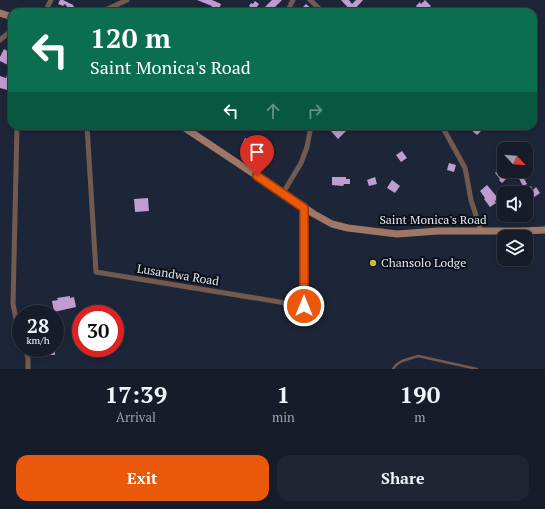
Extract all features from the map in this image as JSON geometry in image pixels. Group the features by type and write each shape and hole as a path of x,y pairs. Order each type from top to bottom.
{"street":[{"path":"112,8 127,0"},
{"path":"310,0 319,8"},
{"path":"0,40 8,33"},
{"path":"13,305 17,130"},
{"name":"Lusandwa Road","path":"87,130 96,272 304,306 304,208"},
{"name":"Saint Monica's Road","path":"188,130 304,208 332,224 348,228 397,234 438,231 545,230"},
{"path":"283,193 307,147 310,130"},
{"path":"444,130 465,168 471,200 481,231"},
{"path":"28,357 28,369"}],"lane":[{"path":"393,369 402,361 418,356 477,369"}],"building":[{"path":"60,0 63,0 72,4 75,8 68,8 65,4 63,6 58,4"},
{"path":"197,0 212,0 221,4 220,8 211,8 212,6"},
{"path":"272,0 282,0 274,8 264,8"},
{"path":"341,0 349,0 352,4 356,0 363,0 356,8 348,8"},
{"path":"425,0 431,6 429,8 418,8 416,6 420,2 421,4"},
{"path":"255,1 259,4 256,8 250,8 251,3 253,4"},
{"path":"306,4 311,8 302,8"},
{"path":"4,49 8,51 8,65 0,61 0,57"},
{"path":"8,72 8,90 0,88 0,76 6,78"},
{"path":"345,130 346,131 338,139 331,131"},
{"path":"471,130 482,130 477,135"},
{"path":"245,138 258,145 254,152 241,146"},
{"path":"402,151 407,158 401,162 396,155"},
{"path":"449,163 456,165 454,172 447,170"},
{"path":"332,177 346,177 346,179 350,179 350,184 344,184 343,186 332,185"},
{"path":"375,177 377,184 369,186 367,180"},
{"path":"499,178 507,178 502,183 499,180"},
{"path":"519,178 524,178 527,184 523,186"},
{"path":"392,180 400,186 395,193 387,188"},
{"path":"487,185 497,197 495,201 496,203 490,207 480,191"},
{"path":"536,187 540,193 533,198 533,190"},
{"path":"148,198 149,211 135,212 134,199"},
{"path":"70,296 70,298 74,297 76,305 72,305 72,308 64,310 64,305 53,305 52,301 58,300 57,298"}],"place":[{"name":"Chansolo Lodge","path":"373,263"}],"route":[{"path":"257,176 304,208 304,306"}]}
